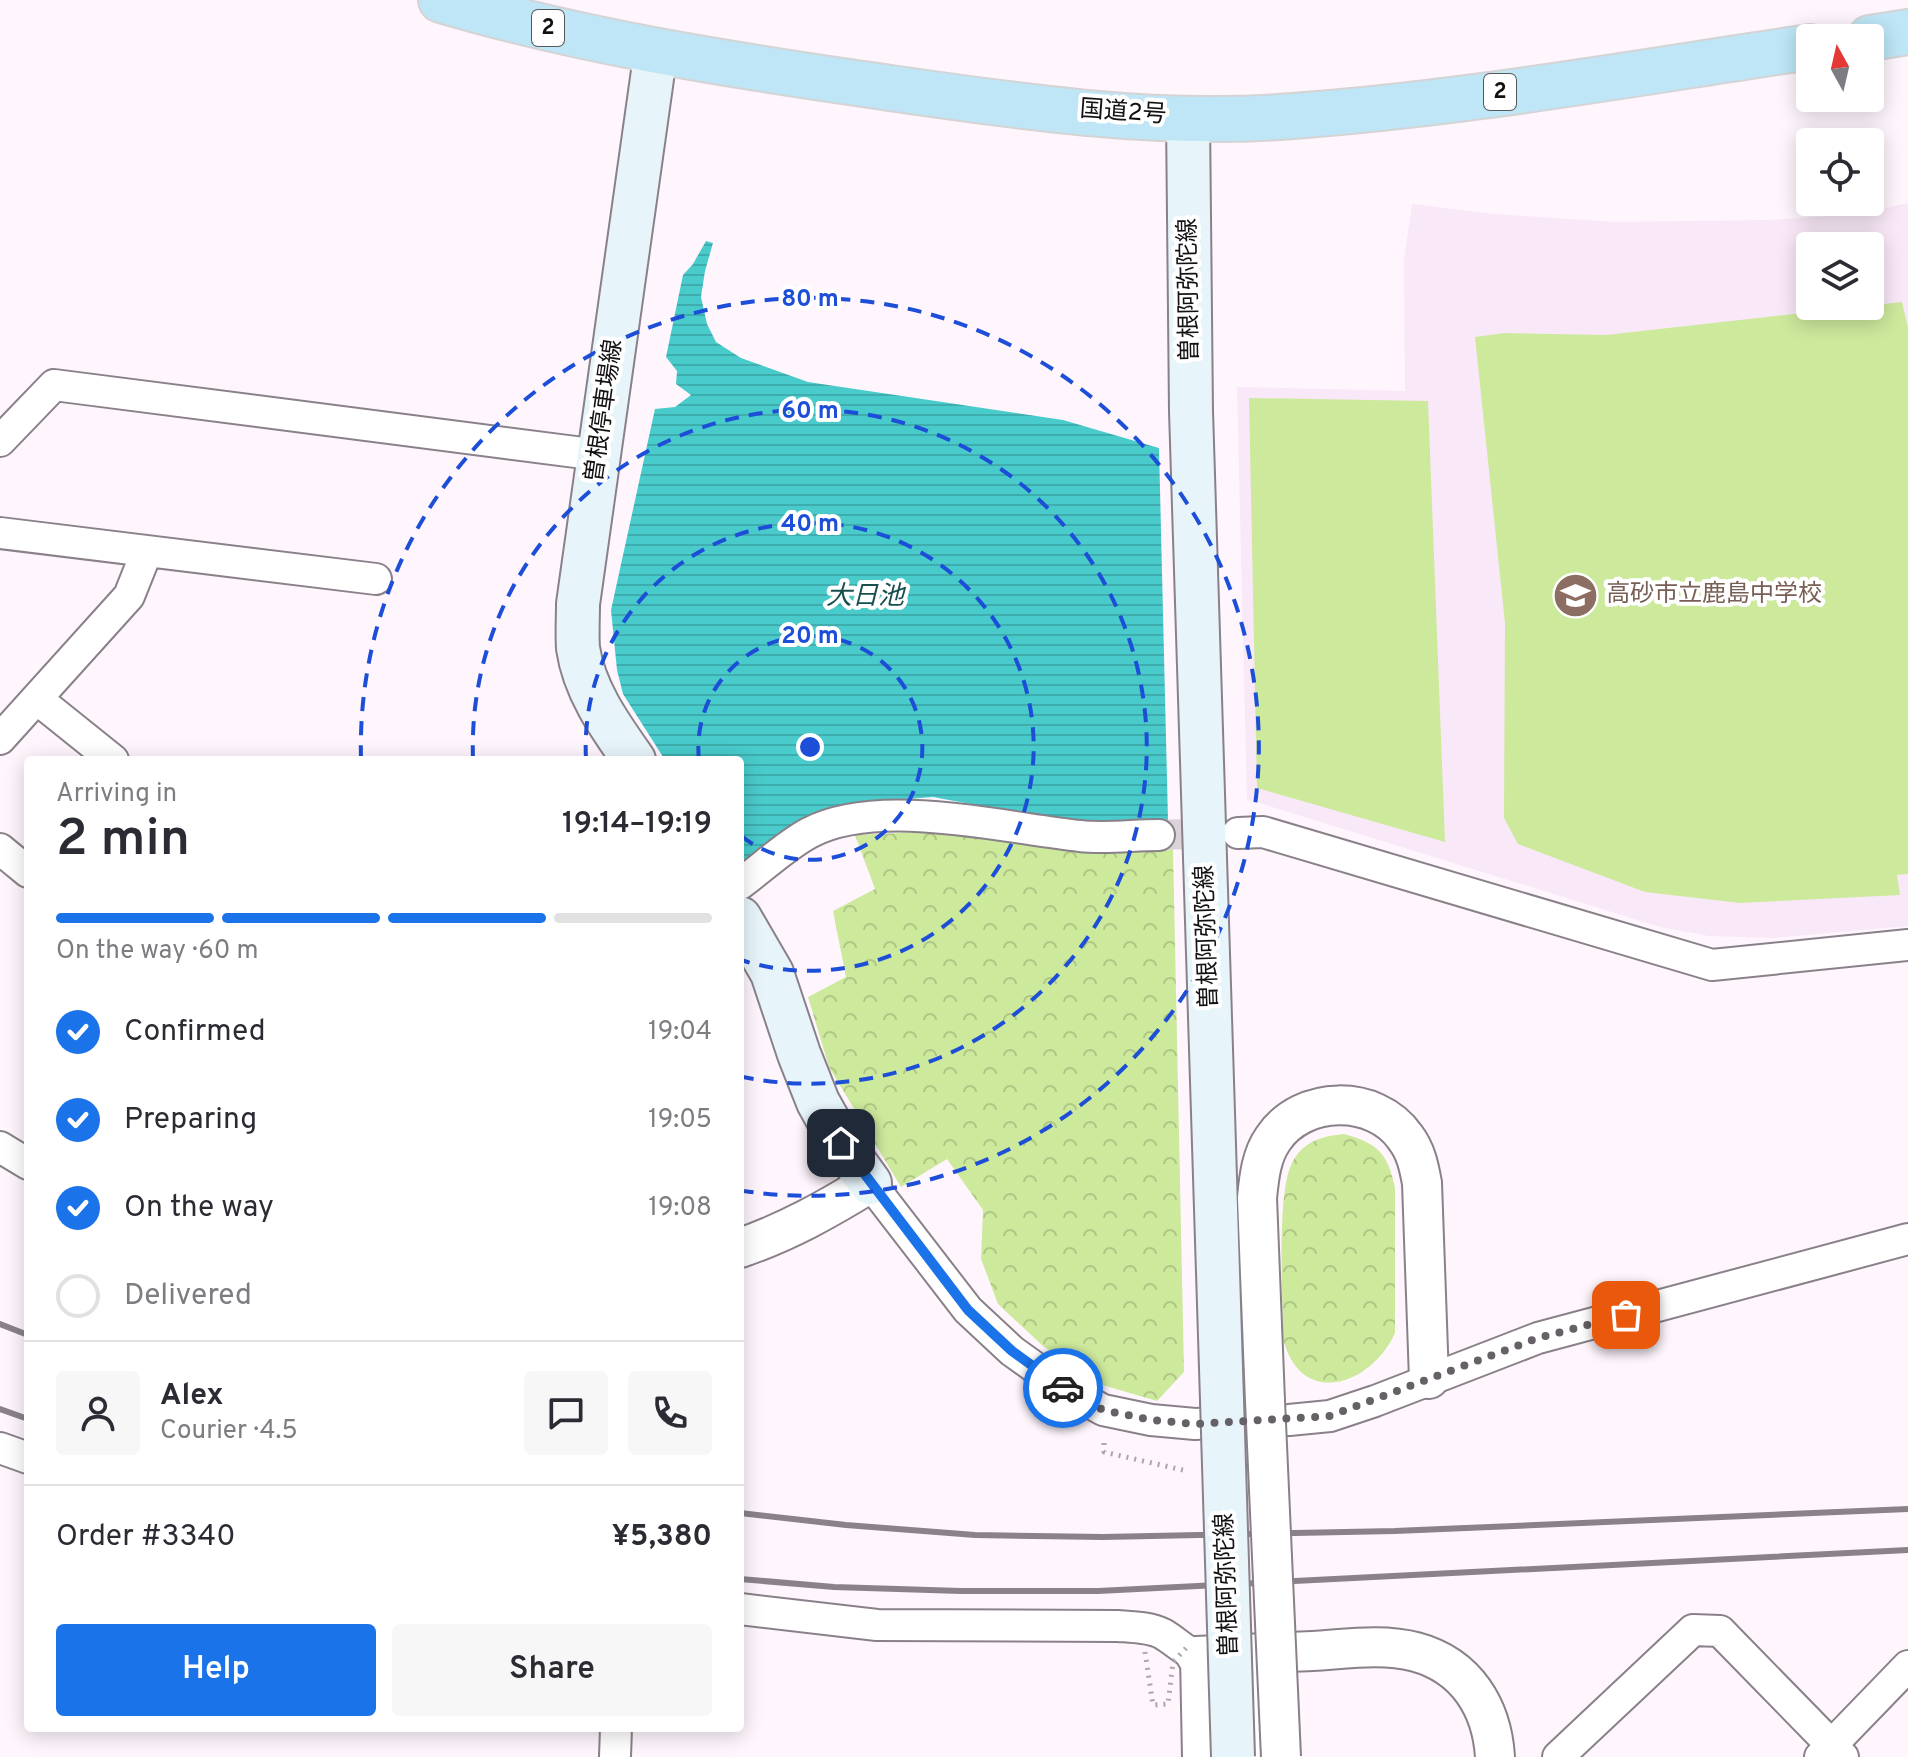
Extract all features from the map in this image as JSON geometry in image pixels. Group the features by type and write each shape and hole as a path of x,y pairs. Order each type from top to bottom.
{"highway":[{"name":"国道2号","path":"441,0 510,21 814,77 1000,103 1188,118 1278,117 1466,97 1796,49"},
{"path":"1884,36 1908,32"}],"main road":[{"name":"曽根停車場線","path":"631,756 589,689 578,648 578,604 656,50"},
{"name":"曽根阿弥陀線","path":"1188,118 1191,427 1233,1757"},
{"path":"744,925 772,973 818,1102 841,1143 870,1183"}],"street":[{"path":"0,441 54,385 599,455"},
{"path":"0,533 376,579"},
{"path":"0,739 129,596 147,551"},
{"path":"37,699 108,756"},
{"path":"744,881 809,833 840,823 876,817 912,815 1084,837 1159,835"},
{"path":"1238,833 1263,832 1712,965 1908,945"},
{"path":"0,849 24,869"},
{"path":"1281,1757 1257,1198 1261,1167 1272,1140 1286,1124 1306,1111 1329,1106 1355,1106 1377,1113 1393,1123 1416,1157 1422,1183 1429,1379"},
{"path":"0,1147 24,1162"},
{"path":"744,1247 781,1234 870,1183 968,1310 1012,1351 1062,1387 1103,1410 1151,1420 1195,1424 1330,1416 1538,1338 1908,1239"},
{"path":"0,1448 24,1457"},
{"path":"744,1609 877,1625 1143,1628 1163,1634 1179,1648 1259,1653 1367,1647 1417,1652 1457,1674 1475,1692 1488,1715 1495,1757"},
{"path":"1558,1757 1693,1630 1720,1631 1832,1753 1908,1666"},
{"path":"1194,1648 1198,1757"},
{"path":"1259,1653 1261,1757"},
{"path":"615,1757 616,1732"}],"path":[{"path":"1104,1452 1198,1474"},
{"path":"1145,1652 1153,1705 1168,1704 1173,1662 1194,1648"}],"shaded area":[{"name":"高砂市立鹿島中学校","path":"1908,203 1908,926 1773,938 1709,936 1660,927 1247,799 1237,387 1405,391 1404,261 1412,204 1493,214 1615,222 1884,216 1884,209"}],"green space":[{"path":"1902,302 1908,328 1908,874 1897,875 1900,895 1740,903 1645,892 1518,844 1504,818 1505,623 1475,337 1505,333 1606,335 1796,314 1796,320 1884,320 1884,304"},
{"path":"1249,398 1428,401 1445,842 1257,788"},
{"path":"921,832 1086,850 1173,849 1184,1372 1157,1401 1099,1384 1043,1346 998,1304 981,1259 983,1210 947,1159 901,1187 829,1067 808,997 846,977 833,911 875,889 855,835"},
{"path":"1344,1134 1365,1141 1380,1152 1392,1176 1395,1188 1395,1333 1370,1366 1353,1377 1320,1382 1304,1375 1292,1360 1283,1338 1284,1195 1297,1154 1308,1144 1322,1138"}],"water":[{"name":"大日池","path":"706,241 713,243 701,297 707,324 716,342 741,358 808,382 1063,420 1159,448 1168,820 1056,820 933,797 873,802 794,828 744,862 744,756 662,756 623,694 617,670 611,610 655,409 675,407 691,395 676,384 677,371 666,357 683,275"}],"tunnel":[{"path":"1159,835 1224,833"}],"railway":[{"path":"0,1324 24,1333"},
{"path":"0,1409 24,1418"},
{"path":"744,1513 975,1535 1103,1537 1395,1531 1908,1509"},
{"path":"744,1579 834,1587 1098,1591 1908,1550"}],"way so far":[{"path":"1063,1388 1103,1410 1151,1420 1195,1424 1330,1416 1538,1338 1626,1315"}],"place":[{"name":"高砂市立鹿島中学校","path":"1575,595"}],"route":[{"path":"841,1143 968,1310 1012,1351 1063,1388"}]}
